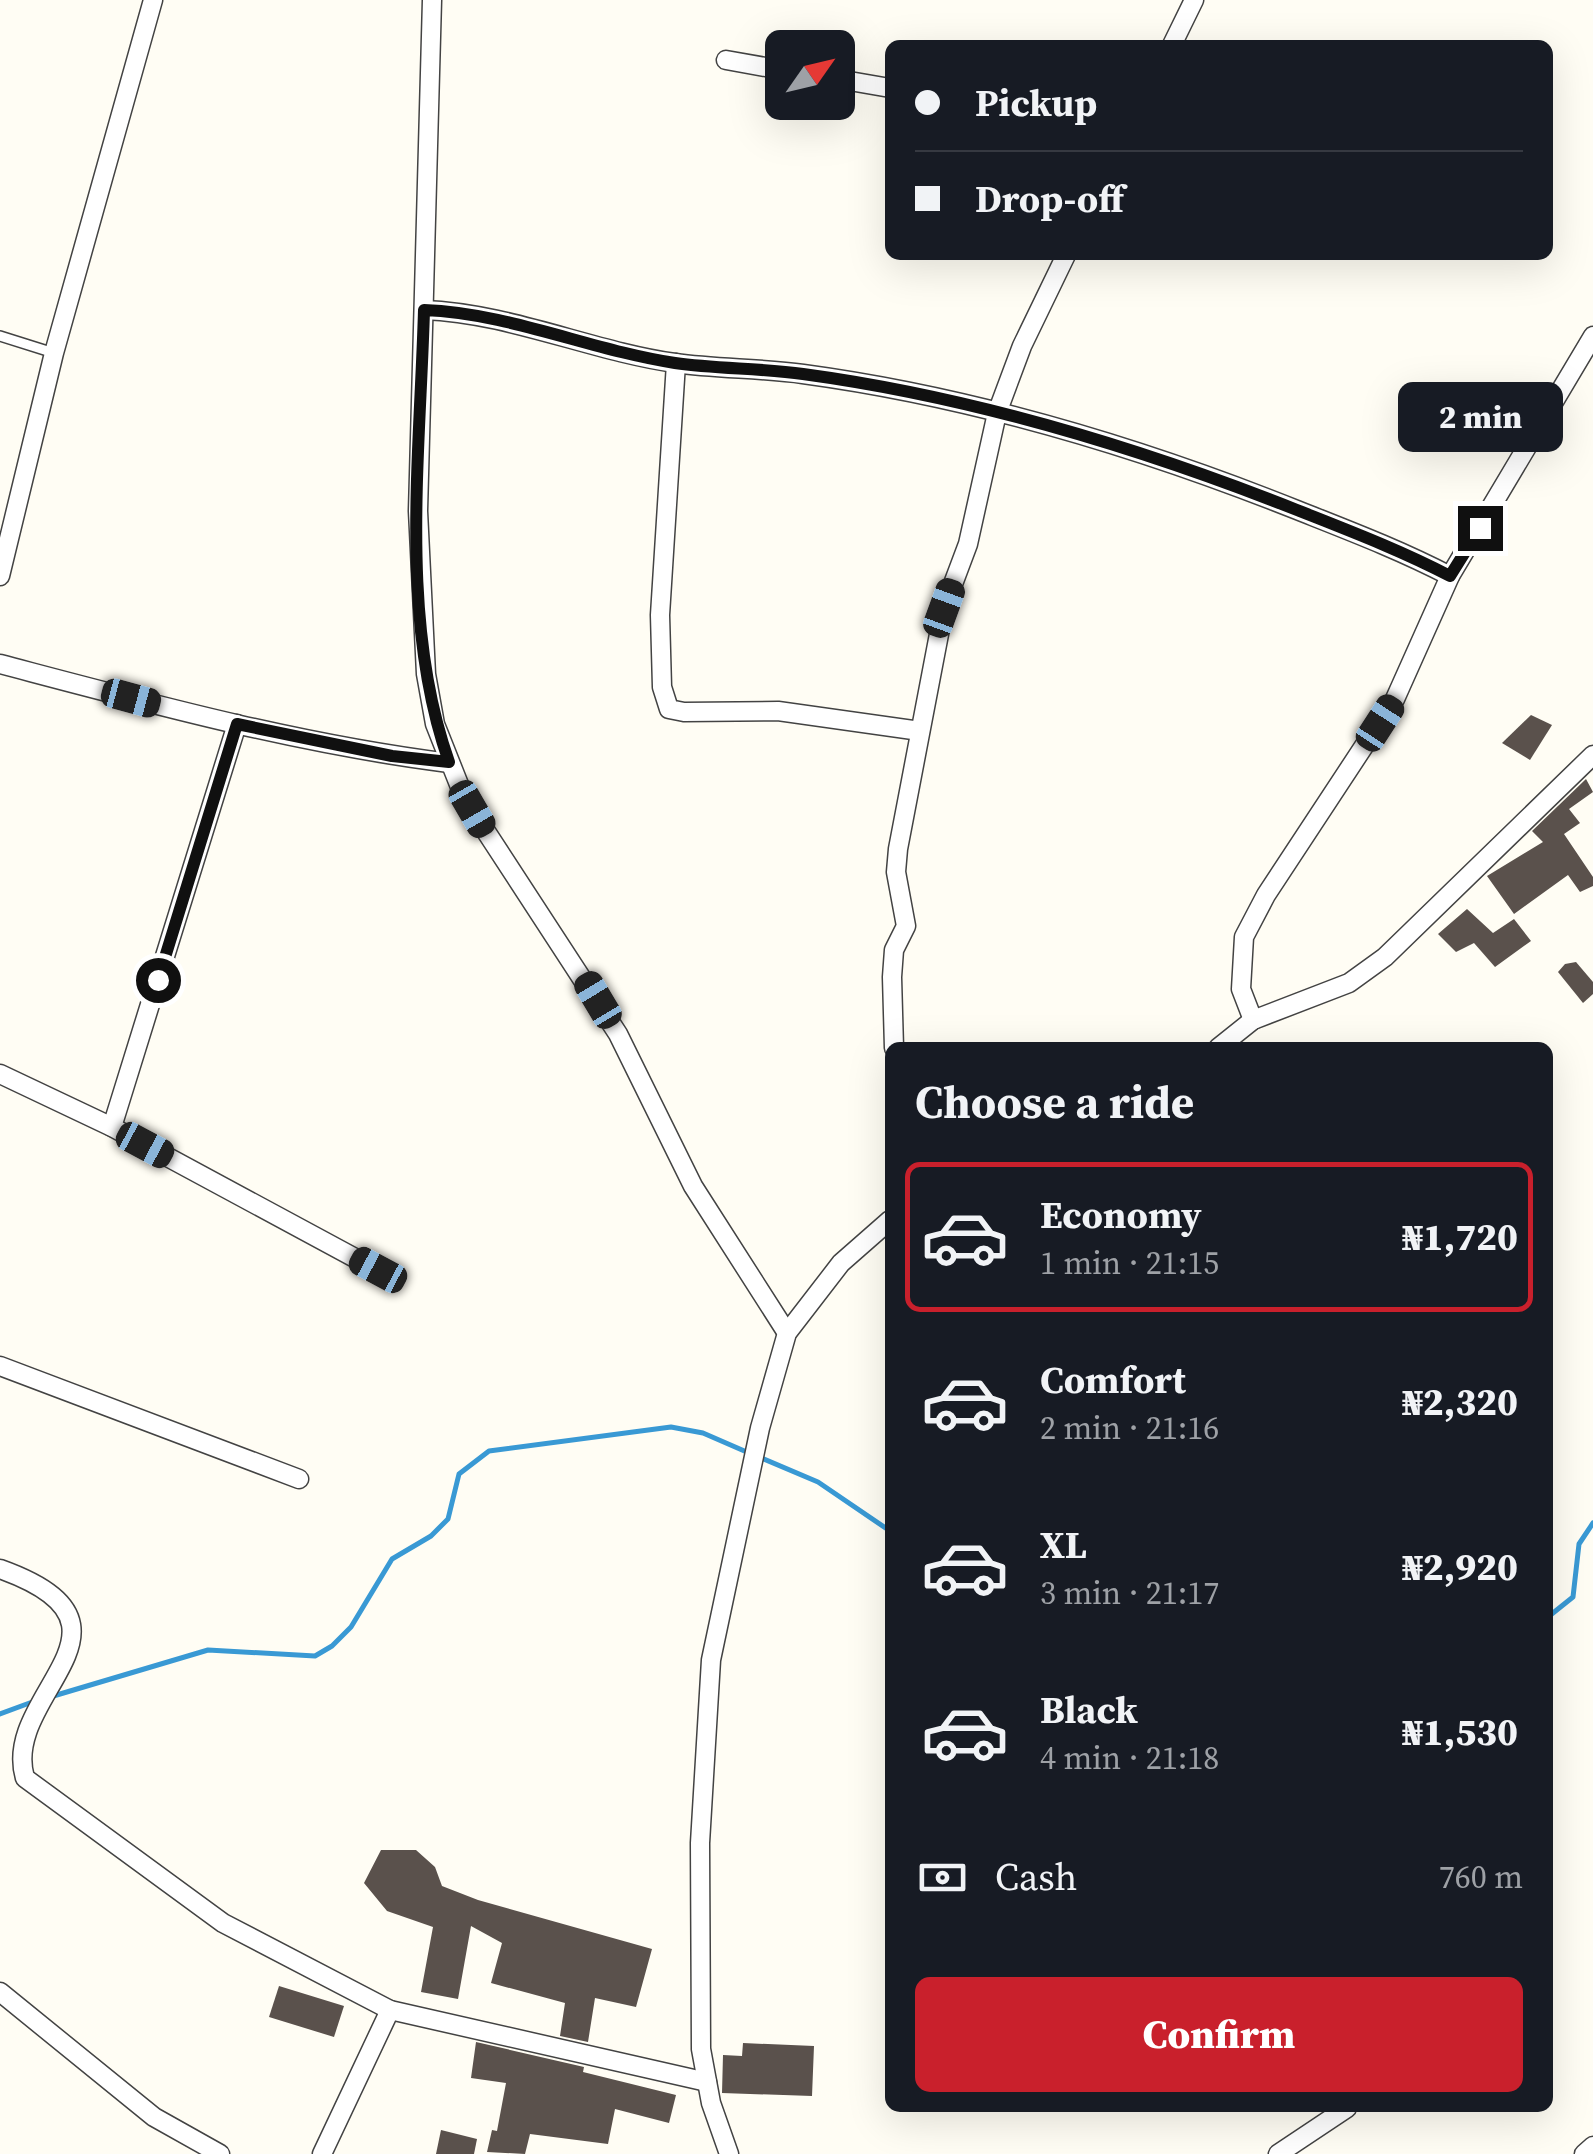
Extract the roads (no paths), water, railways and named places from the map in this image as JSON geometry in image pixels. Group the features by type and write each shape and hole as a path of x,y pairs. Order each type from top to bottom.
{"street":[{"path":"0,576 54,353 153,0"},
{"path":"432,0 418,512 426,674 449,762 485,830 608,1017 692,1186 787,1334"},
{"path":"1174,40 1194,0"},
{"path":"726,60 765,67"},
{"path":"855,82 885,87"},
{"path":"894,1042 894,950 906,926 896,872 898,849 944,608 968,544 997,412 1022,346 1064,260"},
{"path":"424,310 462,311 586,346 676,363 804,374 997,412 1126,446 1205,473 1352,529 1450,576"},
{"path":"1253,1020 1241,989 1244,937 1266,895 1395,699 1450,576 1593,336"},
{"path":"676,363 660,615 662,688 669,708 684,712 778,711 920,732"},
{"path":"0,664 237,724 392,756 449,762"},
{"path":"112,1127 237,724"},
{"path":"1226,1042 1253,1020 1349,983 1385,957 1593,755"},
{"path":"0,1074 112,1127 378,1270"},
{"path":"729,2154 701,2049 700,1843 711,1660 760,1428 787,1334 841,1263 885,1224"},
{"path":"0,1366 299,1479"},
{"path":"0,1569 44,1588 62,1610 67,1626 52,1667 21,1706 11,1735 14,1762 25,1778 223,1923 390,2010 707,2082"},
{"path":"0,1992 154,2117 220,2154"},
{"path":"322,2154 390,2010"},
{"path":"1278,2154 1341,2112"},
{"path":"1584,2154 1593,2146"}],"lane":[{"path":"0,336 54,353"}],"waterway":[{"path":"50,1697 208,1650 315,1656 351,1627 392,1559 431,1536 448,1519 459,1474 489,1451 671,1427 703,1433 749,1453"},
{"path":"759,1457 818,1482 885,1528"},
{"path":"1553,1613 1573,1597 1579,1544 1593,1523"},
{"path":"0,1714 35,1701"}]}
